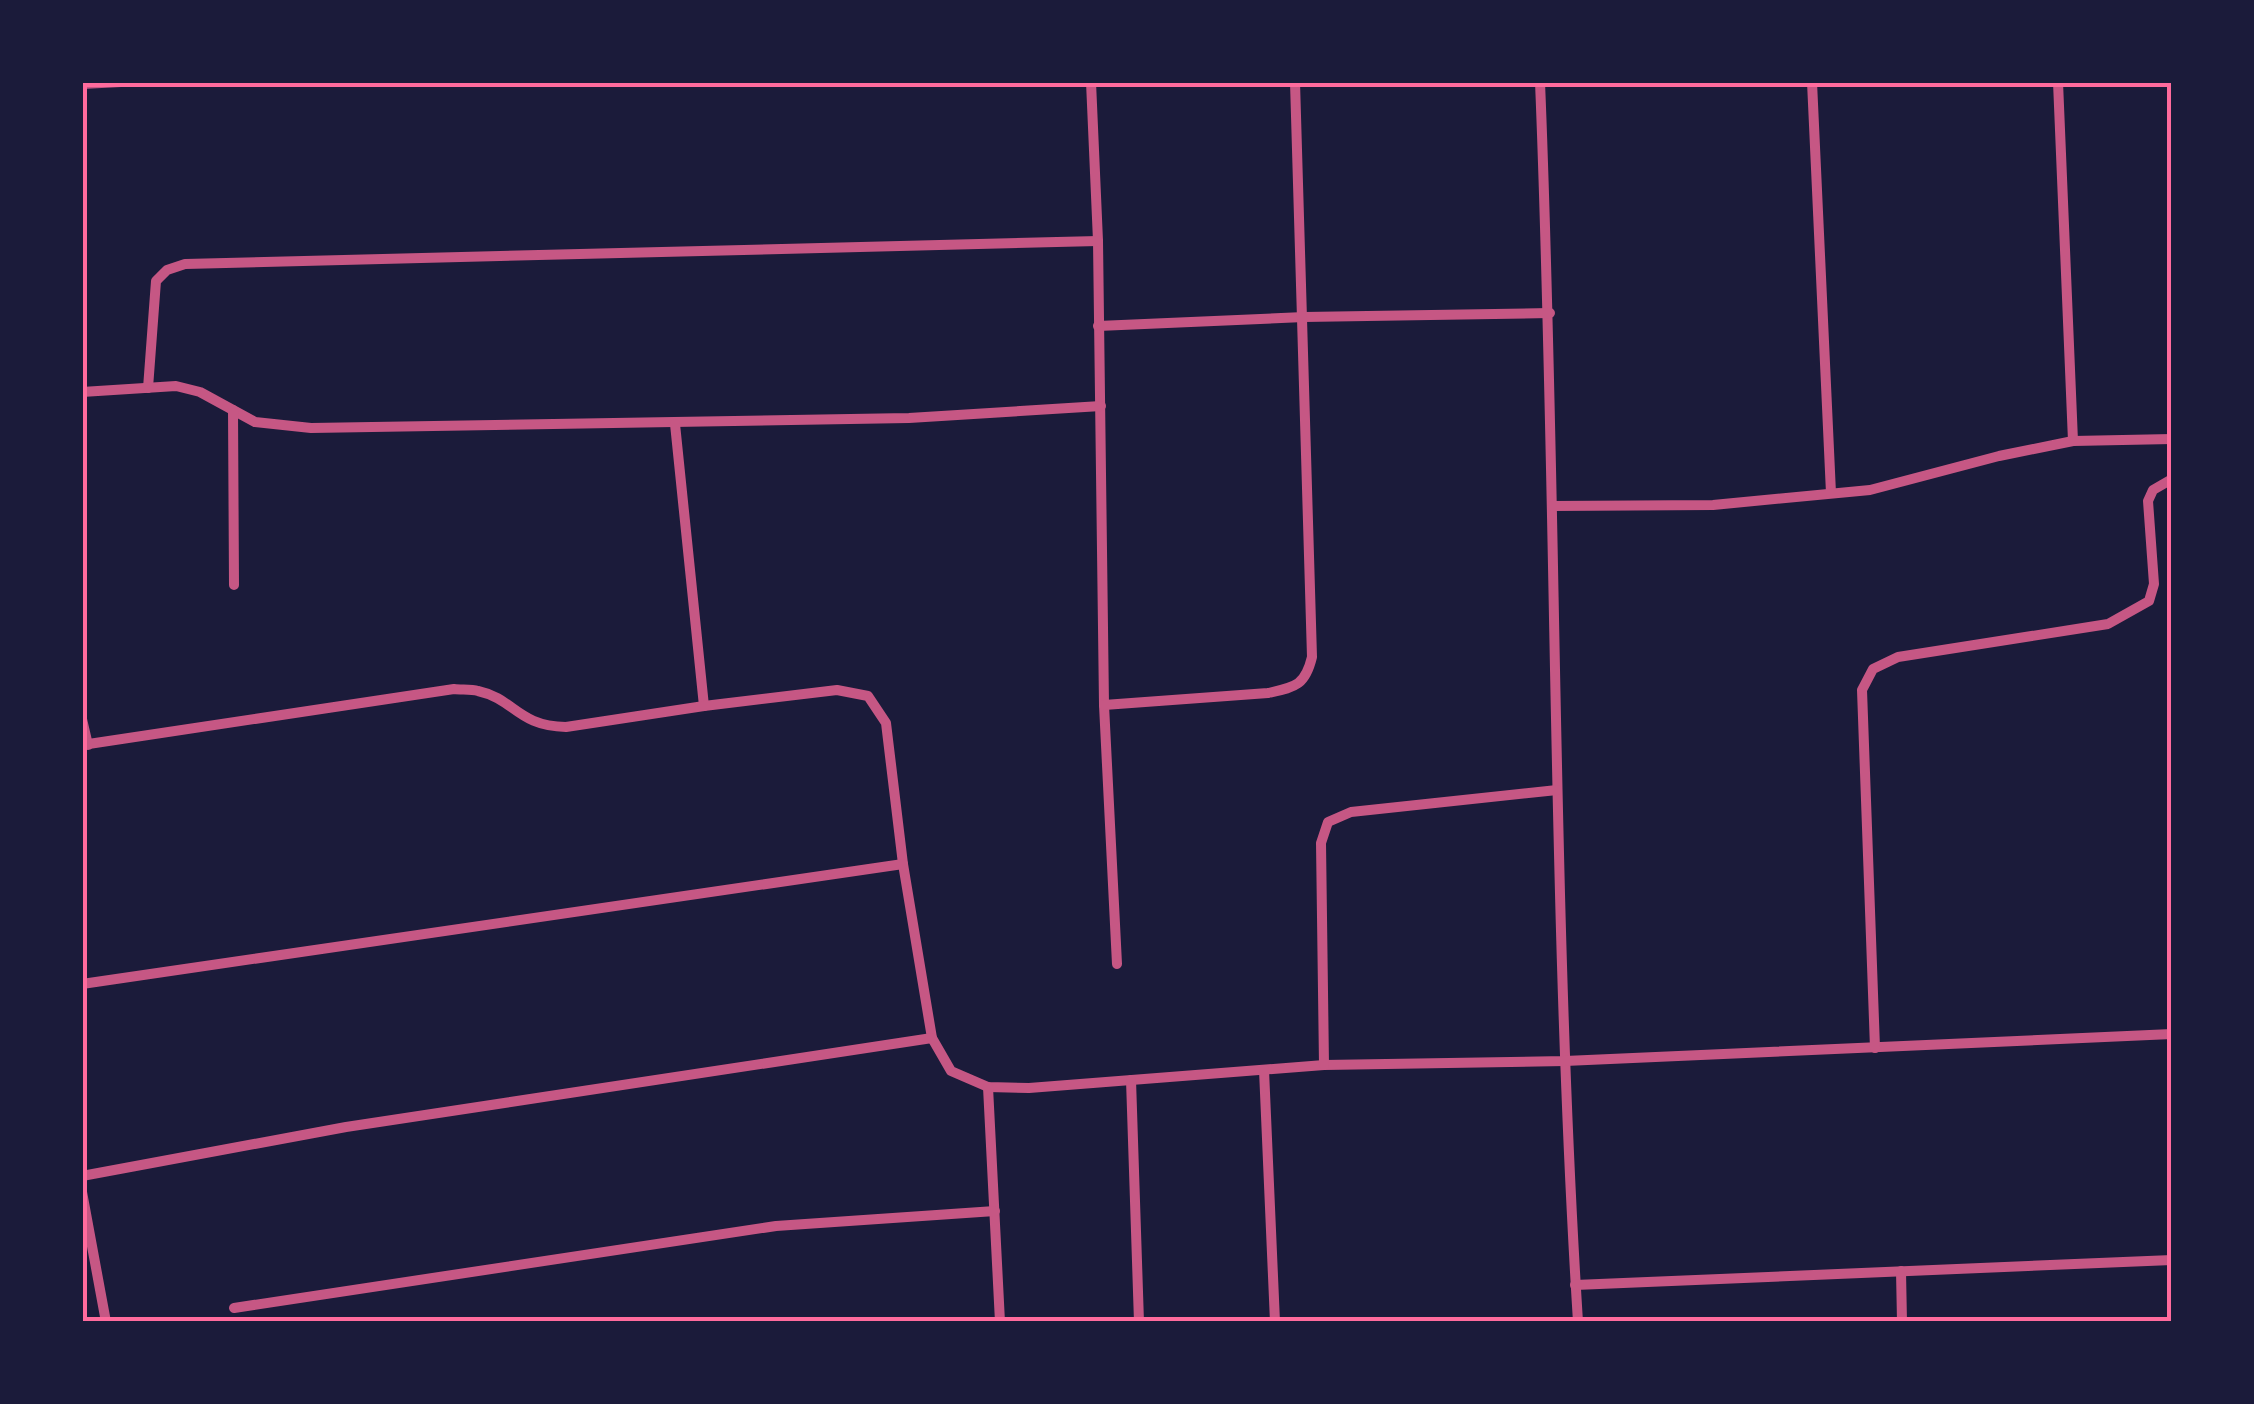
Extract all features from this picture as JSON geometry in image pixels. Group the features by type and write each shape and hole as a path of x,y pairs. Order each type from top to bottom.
{"street":[{"path":"82,84 121,82"},
{"path":"1091,82 1098,241 1104,704 1117,964"},
{"path":"1104,704 1268,693 1293,688 1308,676 1312,657 1295,82"},
{"path":"1540,82 1550,313 1564,1061 1578,1322"},
{"path":"1812,82 1831,492"},
{"path":"2058,82 2073,441"},
{"path":"148,388 156,281 167,270 185,264 1098,241"},
{"path":"1098,326 1304,317 1550,313"},
{"path":"82,392 176,386 200,392 255,422 311,428 910,418 1101,406"},
{"path":"233,410 234,585"},
{"path":"675,424 704,706"},
{"path":"1552,506 1713,505 1870,490 2073,441 2172,439"},
{"path":"1875,1048 1862,690 1873,669 1898,657 2108,624 2149,601 2154,584 2148,501 2153,490 2172,478"},
{"path":"82,719 85,745 454,689 478,691 544,727 837,690 868,696 886,723 932,1038 951,1071 988,1087 1029,1088 1324,1066 1564,1061 2172,1034"},
{"path":"1324,1066 1320,843 1328,822 1351,812 1557,790"},
{"path":"82,984 904,864"},
{"path":"82,1176 346,1126 932,1038"},
{"path":"1264,1070 1275,1322"},
{"path":"1131,1080 1140,1322"},
{"path":"988,1087 1000,1322"},
{"path":"82,1192 106,1322"},
{"path":"234,1308 776,1226 995,1211"},
{"path":"1576,1284 2172,1260"},
{"path":"1901,1271 1902,1322"}]}
